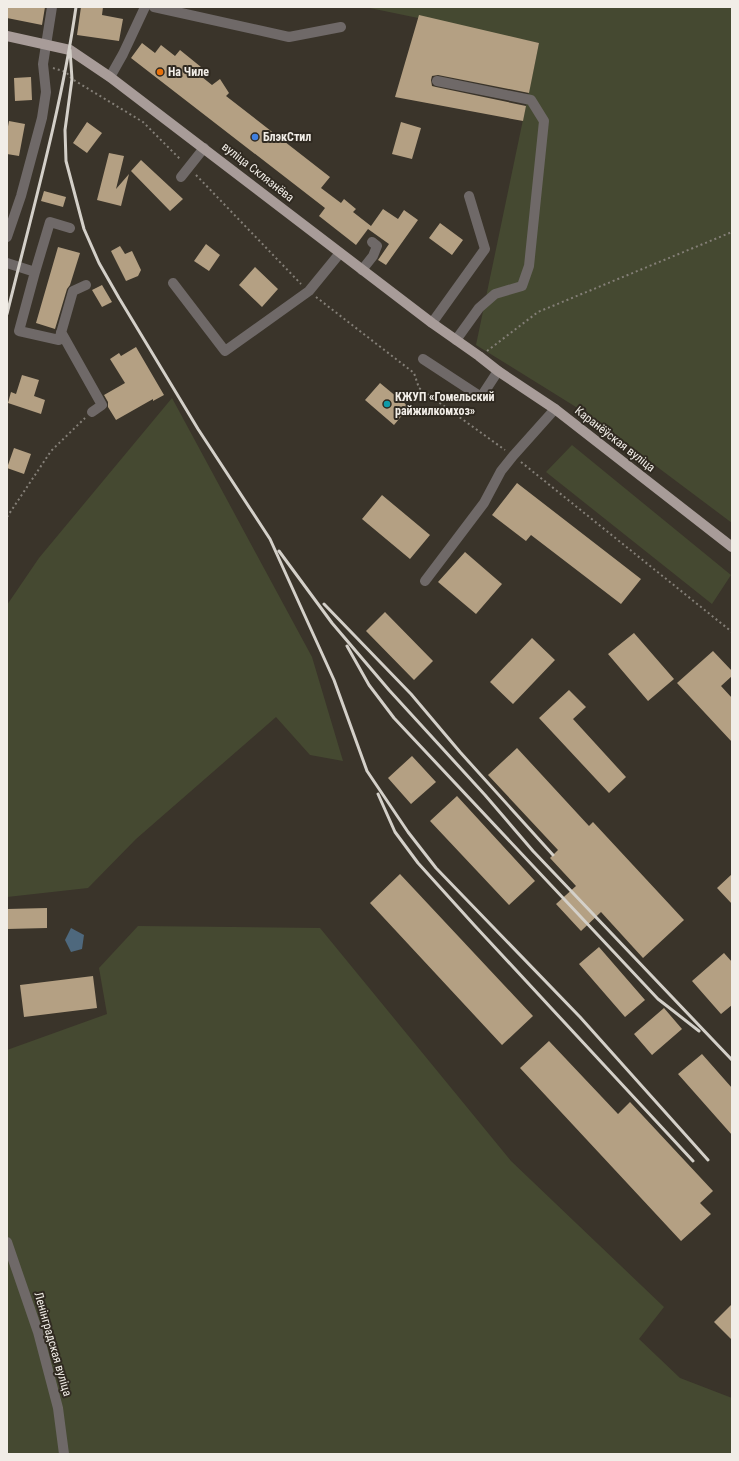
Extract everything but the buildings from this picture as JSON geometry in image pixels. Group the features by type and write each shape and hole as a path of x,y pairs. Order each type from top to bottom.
{"main road":[{"name":"вуліца Склязнёва","path":"7,36 70,50 110,77 432,323 479,356"},
{"name":"Каранёўская вуліца","path":"479,356 498,371 555,410 732,547"}],"street":[{"path":"7,237 21,196 42,118 46,92 43,64 52,7"},
{"path":"110,77 123,54 145,7"},
{"path":"154,7 289,37 341,27"},
{"path":"437,81 531,100 544,121 528,266 522,286 495,294 479,308 456,340"},
{"path":"181,178 204,148"},
{"path":"432,323 484,249 469,196"},
{"path":"70,228 50,222 19,331 59,340 73,291 86,284"},
{"path":"362,270 373,256 377,246 372,242"},
{"path":"173,282 225,351 308,291 340,253"},
{"path":"7,263 35,272"},
{"path":"62,332 102,405 92,412"},
{"path":"423,358 481,397 498,371"},
{"path":"425,581 484,503 502,471 513,456 555,410"},
{"name":"Ленінградская вуліца","path":"7,1242 38,1332 58,1408 64,1454"}],"path":[{"path":"43,64 66,72 72,79 143,122 308,291 414,373 418,388 513,456 732,632"},
{"path":"479,356 538,312 732,232"},
{"path":"7,517 51,451 92,412"}],"green space":[{"path":"365,7 732,7 732,523 584,412 476,345 539,43"},
{"path":"172,398 312,657 343,761 310,755 276,717 136,839 88,888 7,897 7,605 39,558"},
{"path":"572,445 731,575 712,604 546,472"},
{"path":"138,926 320,928 511,1161 664,1307 639,1339 680,1378 732,1398 732,1454 7,1454 7,1050 107,1014 99,968"}],"water":[{"path":"71,928 84,935 82,949 71,952 65,940"}],"railway":[{"path":"7,314 54,123 70,46 76,7"},
{"path":"70,50 72,79 65,130 66,161 84,229 99,263 119,298 198,429 270,539 334,680 367,771 408,832 436,868 580,1017 708,1160"},
{"path":"279,551 332,623 389,690 485,795 533,851 732,1060"},
{"path":"324,604 411,694 460,752 553,855"},
{"path":"347,646 369,685 394,718 658,999 699,1031"},
{"path":"378,794 395,832 418,863 693,1161"}],"place":[{"name":"На Чиле","path":"160,72"},
{"name":"БлэкСтил","path":"255,137"},
{"name":"КЖУП «Гомельский райжилкомхоз»","path":"387,404"}]}
